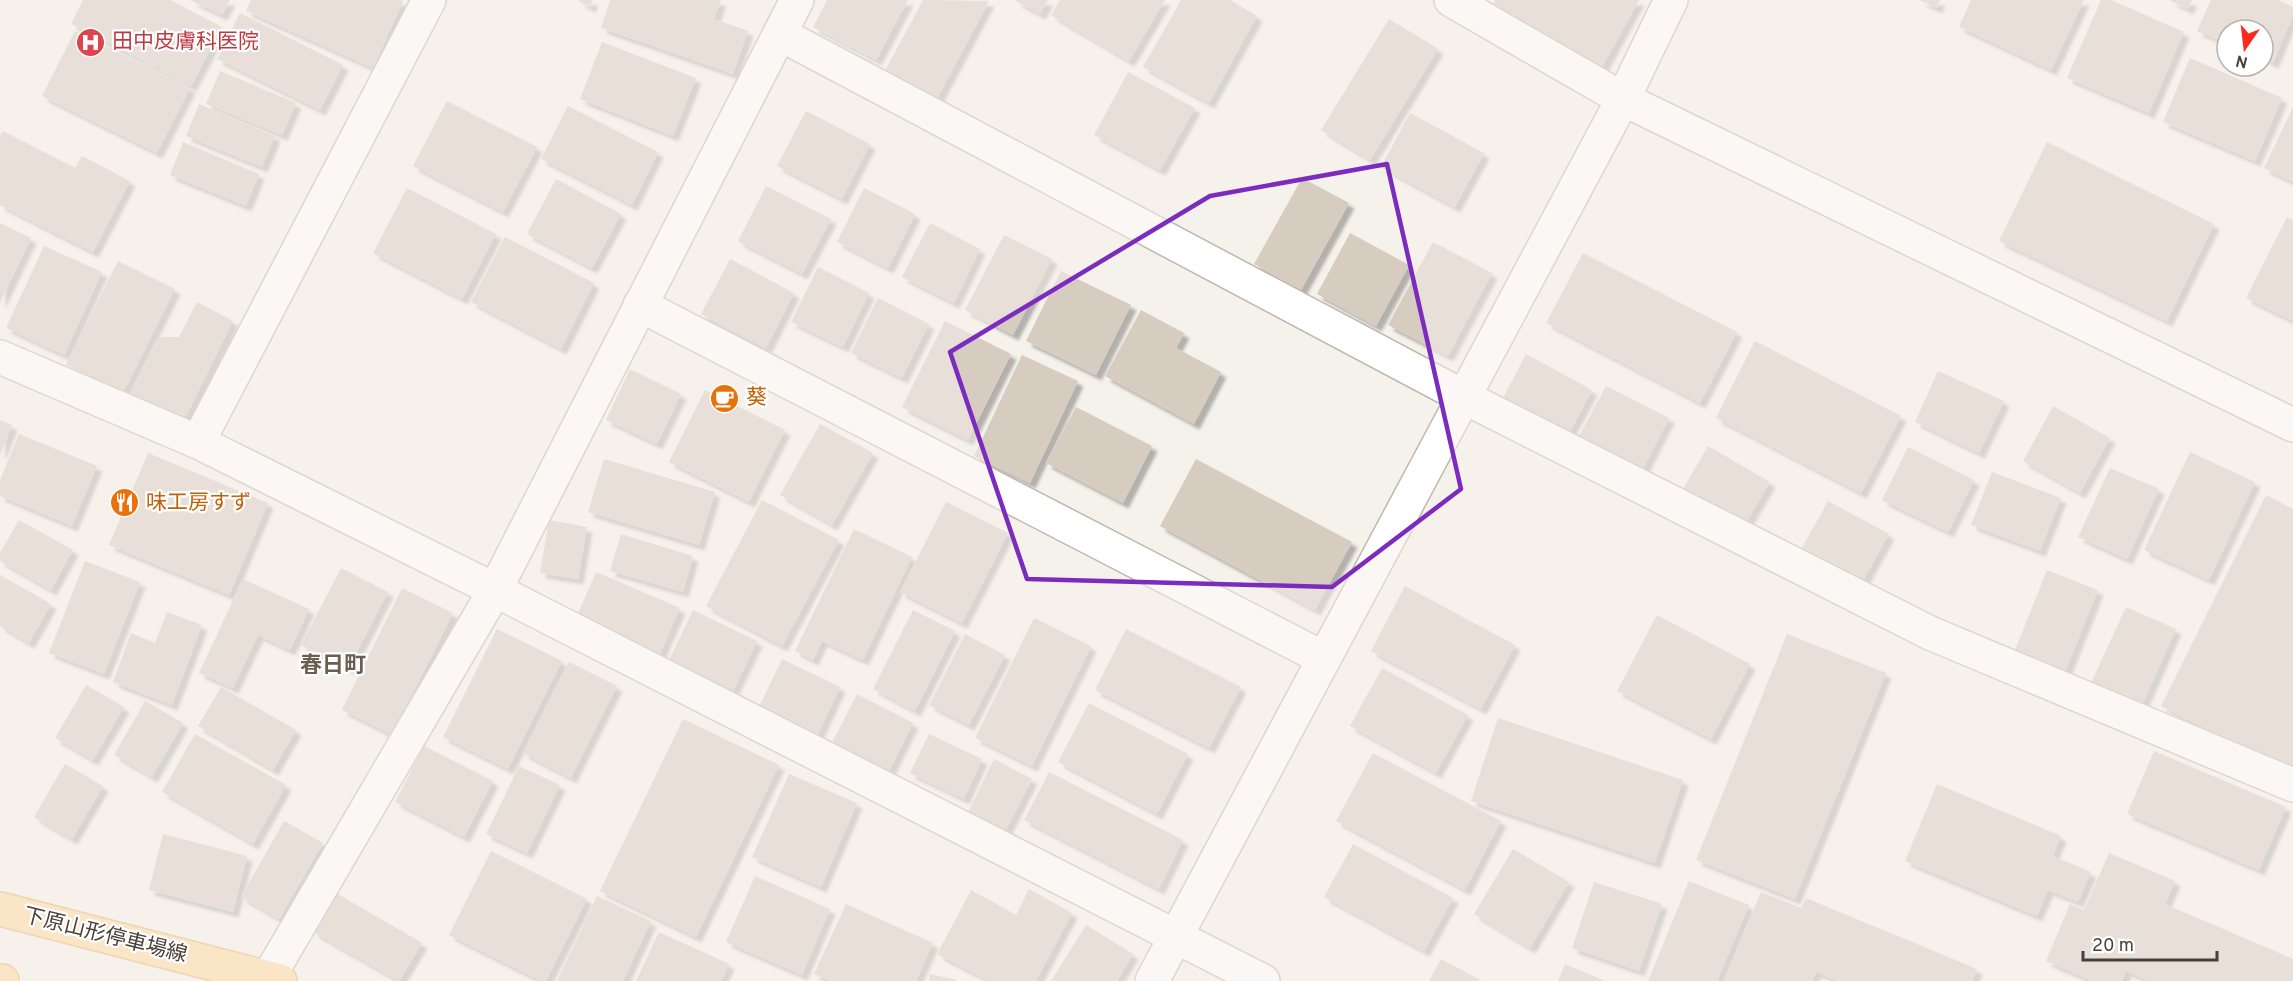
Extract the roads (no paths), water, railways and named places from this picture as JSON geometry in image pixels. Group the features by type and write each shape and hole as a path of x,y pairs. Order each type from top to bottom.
{"main road":[{"name":"下原山形停車場線","path":"0,909 274,980"}],"street":[{"path":"198,442 429,0"},
{"path":"274,980 495,590 797,0"},
{"path":"1450,0 1623,99 2293,425"},
{"path":"1152,981 1623,99 1671,0"},
{"path":"780,34 1464,397 1930,633 2293,785"},
{"path":"640,305 1323,658"},
{"path":"0,357 198,442 495,590 1263,981"}],"place":[{"name":"田中皮膚科医院","path":"91,42"},
{"name":"葵","path":"725,398"},
{"name":"味工房すず","path":"125,503"}],"district":[{"name":"春日町","path":"333,666"}]}
